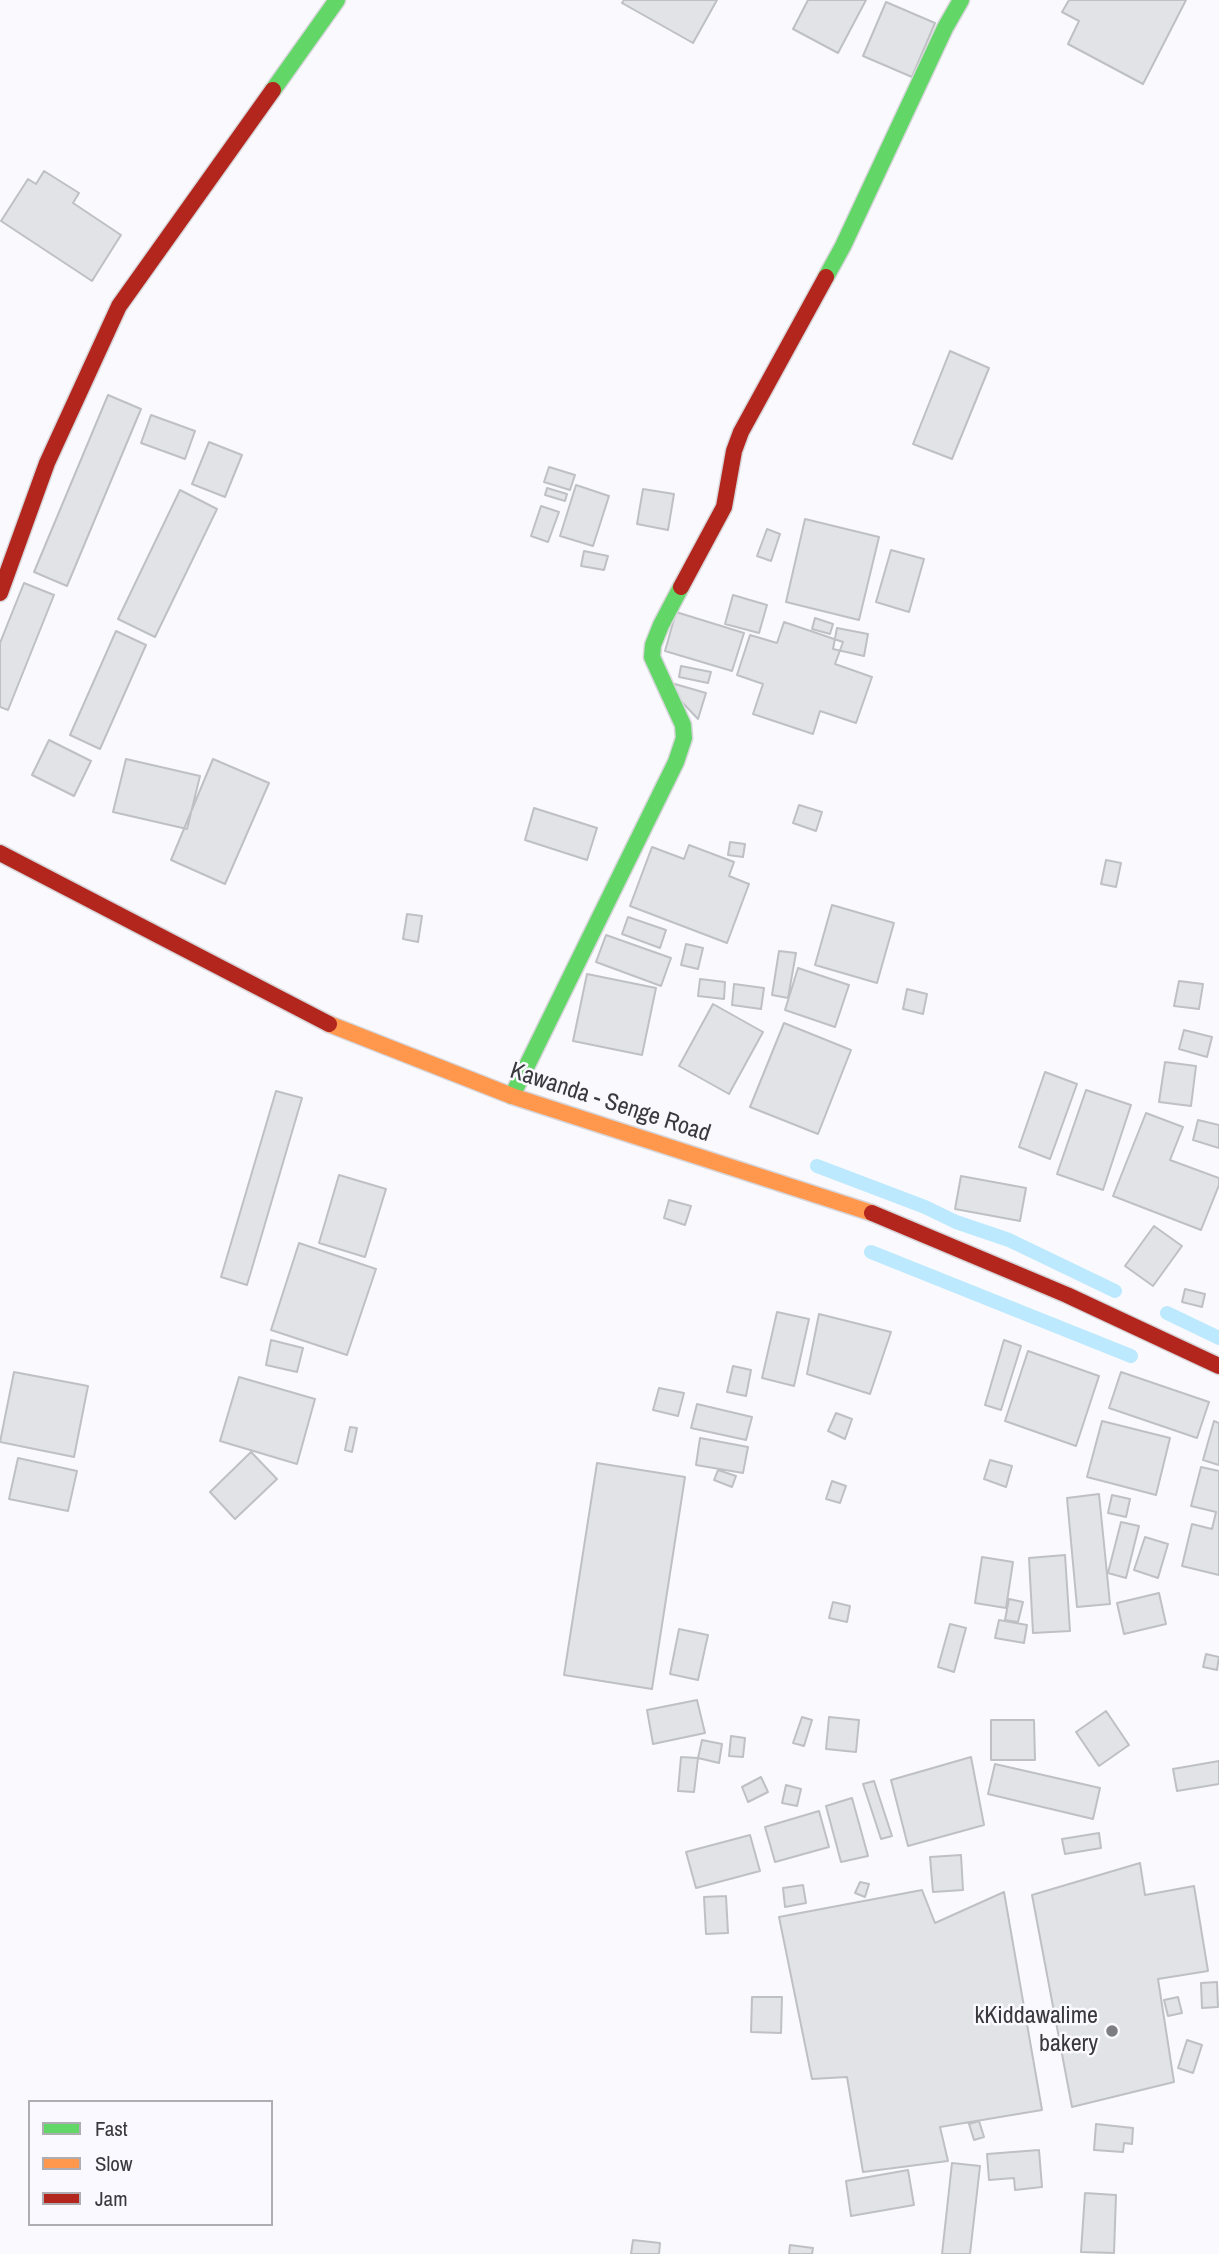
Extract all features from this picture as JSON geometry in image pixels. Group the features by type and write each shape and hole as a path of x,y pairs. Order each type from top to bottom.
{"street":[{"path":"0,593 47,463 119,306 337,0"},
{"path":"512,1096 670,774 684,738 683,725 652,657 653,645 661,625 724,507 734,452 741,432 843,246 945,28 961,0"},
{"name":"Kawanda - Senge Road","path":"0,853 341,1030 512,1096 863,1209 1067,1295 1219,1366"}],"building":[{"path":"624,0 717,0 693,43 622,3"},
{"path":"808,0 866,0 838,53 793,29"},
{"path":"1069,0 1186,0 1143,84 1068,44 1079,21 1062,12"},
{"path":"886,2 935,23 912,77 863,56"},
{"path":"44,171 79,193 73,203 121,235 92,281 1,221 28,179 36,184"},
{"path":"950,351 989,368 952,459 913,444"},
{"path":"108,395 141,409 67,586 34,572"},
{"path":"151,415 195,431 185,459 141,443"},
{"path":"209,442 242,455 225,497 192,484"},
{"path":"549,467 575,475 570,490 544,482"},
{"path":"576,485 609,496 593,546 560,536"},
{"path":"547,488 567,494 565,501 545,495"},
{"path":"643,489 674,494 668,530 637,524"},
{"path":"180,490 217,509 155,637 118,619"},
{"path":"541,506 559,512 548,542 531,536"},
{"path":"805,519 879,537 859,620 786,602"},
{"path":"767,529 780,534 771,561 757,556"},
{"path":"891,550 924,559 909,612 876,602"},
{"path":"584,551 608,556 604,570 581,566"},
{"path":"24,583 54,595 8,710 0,707 0,643"},
{"path":"733,595 767,605 759,633 725,624"},
{"path":"676,612 744,633 732,671 665,651"},
{"path":"815,618 833,624 830,634 812,629"},
{"path":"784,622 843,642 835,664 872,677 856,723 820,711 813,734 753,714 763,684 737,675 750,635 777,643"},
{"path":"837,628 868,634 864,656 833,649"},
{"path":"116,631 146,645 100,749 70,735"},
{"path":"681,666 711,672 708,683 679,677"},
{"path":"661,680 706,693 698,719"},
{"path":"49,740 91,761 74,796 32,775"},
{"path":"126,759 200,776 187,829 113,812"},
{"path":"213,759 269,783 225,884 171,860"},
{"path":"799,805 822,812 816,831 793,823"},
{"path":"534,808 597,828 587,860 525,840"},
{"path":"730,842 745,844 743,857 728,855"},
{"path":"689,845 734,862 729,876 749,884 727,943 630,906 652,847 684,859"},
{"path":"1106,860 1121,863 1116,887 1101,884"},
{"path":"832,905 894,923 877,983 815,965"},
{"path":"407,914 422,916 418,942 403,939"},
{"path":"628,917 666,930 660,948 622,934"},
{"path":"606,935 671,958 661,986 596,962"},
{"path":"686,944 703,948 698,969 681,965"},
{"path":"779,951 796,953 788,998 772,995"},
{"path":"798,968 849,985 835,1027 785,1010"},
{"path":"587,974 656,988 642,1055 573,1041"},
{"path":"700,979 725,982 724,999 698,996"},
{"path":"1179,981 1203,984 1199,1009 1174,1006"},
{"path":"734,984 764,988 761,1009 732,1005"},
{"path":"907,989 927,994 923,1014 903,1009"},
{"path":"713,1004 763,1032 729,1094 679,1066"},
{"path":"784,1023 851,1050 818,1134 750,1107"},
{"path":"1184,1030 1212,1037 1207,1057 1179,1049"},
{"path":"1165,1062 1196,1066 1191,1106 1159,1102"},
{"path":"1045,1072 1077,1084 1050,1159 1019,1147"},
{"path":"1086,1090 1131,1105 1103,1190 1057,1174"},
{"path":"276,1091 302,1098 247,1285 221,1277"},
{"path":"1146,1113 1183,1127 1170,1160 1219,1178 1219,1185 1201,1230 1113,1196"},
{"path":"1198,1120 1219,1125 1219,1148 1193,1140"},
{"path":"339,1175 386,1189 365,1257 319,1243"},
{"path":"961,1176 1026,1188 1020,1221 955,1209"},
{"path":"669,1200 691,1206 685,1225 664,1218"},
{"path":"1154,1226 1182,1246 1153,1286 1125,1266"},
{"path":"299,1243 376,1269 347,1355 271,1330"},
{"path":"1185,1289 1205,1294 1202,1307 1182,1302"},
{"path":"777,1312 809,1319 794,1386 762,1378"},
{"path":"819,1314 891,1332 870,1394 807,1374"},
{"path":"271,1340 303,1348 297,1372 266,1365"},
{"path":"1004,1340 1021,1346 1001,1410 985,1405"},
{"path":"1028,1351 1099,1376 1076,1446 1005,1421"},
{"path":"733,1366 751,1370 746,1396 727,1392"},
{"path":"14,1372 88,1386 74,1457 0,1442"},
{"path":"1121,1372 1209,1402 1197,1438 1109,1408"},
{"path":"239,1377 315,1399 297,1464 220,1441"},
{"path":"659,1388 684,1393 678,1416 653,1410"},
{"path":"697,1404 752,1417 746,1440 691,1428"},
{"path":"836,1413 852,1419 845,1439 828,1431"},
{"path":"1102,1421 1170,1438 1156,1495 1087,1477"},
{"path":"1214,1421 1219,1423 1219,1465 1203,1460"},
{"path":"350,1427 357,1428 352,1452 345,1450"},
{"path":"700,1438 748,1447 743,1473 696,1465"},
{"path":"251,1452 277,1479 235,1519 210,1492"},
{"path":"18,1458 77,1471 68,1511 9,1499"},
{"path":"990,1460 1012,1466 1006,1487 984,1479"},
{"path":"597,1463 685,1477 652,1689 564,1675"},
{"path":"1201,1467 1219,1471 1219,1575 1182,1566 1192,1524 1212,1529 1216,1512 1191,1506"},
{"path":"718,1470 736,1476 732,1487 714,1480"},
{"path":"832,1481 846,1486 840,1503 826,1499"},
{"path":"1099,1494 1110,1604 1077,1607 1067,1498"},
{"path":"1112,1495 1130,1499 1126,1517 1108,1513"},
{"path":"1121,1522 1139,1526 1126,1578 1108,1573"},
{"path":"1145,1537 1168,1544 1158,1578 1134,1570"},
{"path":"1065,1555 1070,1631 1033,1633 1029,1558"},
{"path":"982,1557 1013,1562 1006,1608 975,1603"},
{"path":"1159,1593 1166,1624 1124,1634 1117,1603"},
{"path":"1009,1599 1023,1602 1018,1622 1005,1620"},
{"path":"833,1602 850,1606 847,1622 829,1618"},
{"path":"999,1620 1027,1625 1024,1643 995,1638"},
{"path":"950,1624 966,1628 954,1672 938,1667"},
{"path":"679,1629 708,1635 698,1680 670,1674"},
{"path":"1206,1654 1219,1657 1217,1670 1203,1667"},
{"path":"697,1700 705,1733 653,1744 647,1710"},
{"path":"1106,1711 1129,1745 1099,1766 1076,1732"},
{"path":"802,1717 812,1720 804,1746 793,1743"},
{"path":"829,1717 859,1720 856,1752 826,1749"},
{"path":"991,1720 1034,1720 1035,1760 991,1760"},
{"path":"731,1736 745,1738 743,1757 729,1756"},
{"path":"702,1740 722,1744 719,1763 698,1758"},
{"path":"681,1757 698,1758 694,1792 678,1791"},
{"path":"971,1757 984,1825 908,1846 891,1780"},
{"path":"1219,1761 1219,1784 1177,1791 1173,1769"},
{"path":"995,1764 1100,1788 1093,1819 988,1794"},
{"path":"761,1777 768,1792 748,1802 742,1787"},
{"path":"874,1781 892,1836 881,1839 863,1784"},
{"path":"786,1785 801,1789 797,1806 782,1803"},
{"path":"852,1798 868,1856 841,1862 826,1806"},
{"path":"819,1811 829,1847 775,1862 765,1827"},
{"path":"1099,1833 1101,1848 1065,1854 1062,1839"},
{"path":"750,1835 760,1871 696,1888 686,1852"},
{"path":"961,1855 963,1890 933,1892 930,1857"},
{"name":"kKiddawalime bakery","path":"1140,1863 1145,1895 1194,1886 1208,1971 1158,1979 1174,2082 1072,2107 1032,1895"},
{"path":"860,1882 869,1884 865,1897 855,1893"},
{"path":"803,1885 806,1903 785,1907 783,1888"},
{"path":"922,1890 935,1923 1004,1892 1042,2110 940,2127 948,2161 863,2172 847,2077 812,2079 779,1917"},
{"path":"726,1896 728,1933 706,1934 704,1897"},
{"path":"1217,1982 1218,2007 1202,2008 1201,1983"},
{"path":"752,1997 782,1997 781,2033 751,2032"},
{"path":"1178,1997 1182,2013 1168,2016 1164,2000"},
{"path":"1187,2040 1202,2045 1193,2073 1178,2068"},
{"path":"979,2121 984,2137 974,2140 969,2124"},
{"path":"1096,2124 1133,2128 1132,2144 1124,2143 1123,2152 1094,2150"},
{"path":"1039,2150 1042,2187 1015,2190 1014,2178 989,2180 987,2154"},
{"path":"952,2163 980,2166 970,2254 942,2254"},
{"path":"908,2170 914,2205 851,2216 846,2181"},
{"path":"1085,2193 1116,2195 1114,2253 1081,2252"},
{"path":"633,2240 660,2243 659,2254 631,2254"},
{"path":"790,2245 813,2248 812,2254 789,2254"}],"waterway":[{"path":"817,1166 925,1207 956,1222 1009,1240 1115,1291"},
{"path":"871,1252 1131,1356"},
{"path":"1167,1313 1219,1338"}],"traffic: fast":[{"path":"273,90 337,0"},
{"path":"826,277 945,28 961,0"},
{"path":"512,1096 676,762 684,738 683,725 652,657 653,645 661,625 681,587"}],"traffic: slow":[{"path":"329,1024 512,1096 872,1213"}],"traffic: jam":[{"path":"0,593 47,463 119,306 273,90"},
{"path":"681,587 724,507 734,451 741,432 826,277"},
{"path":"0,853 329,1024"},
{"path":"872,1213 1067,1295 1219,1366"}],"place":[{"name":"kKiddawalime bakery","path":"1112,2031"}]}
